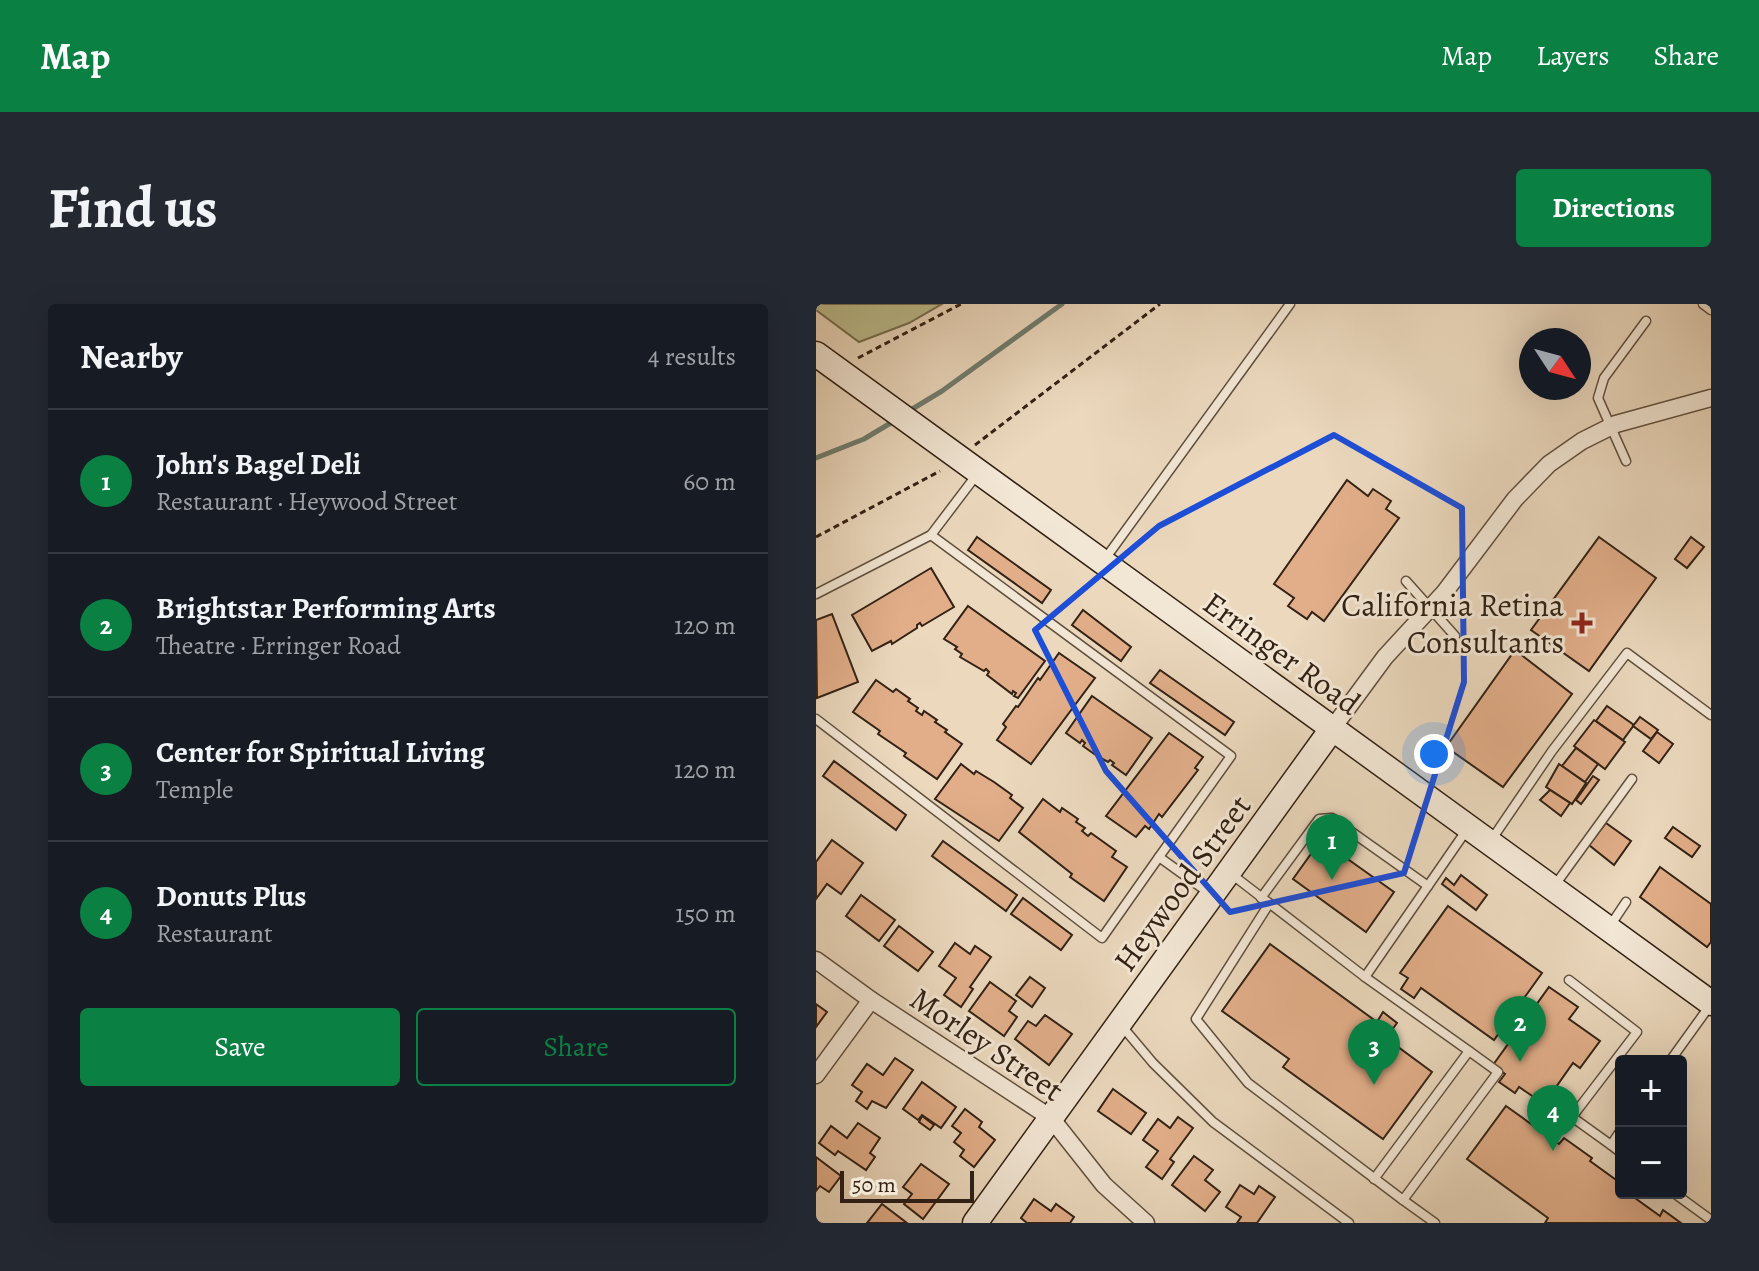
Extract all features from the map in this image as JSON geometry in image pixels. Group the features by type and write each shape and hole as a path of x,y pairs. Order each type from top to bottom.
{"main road":[{"name":"Erringer Road","path":"816,354 1711,1003"},
{"name":"Heywood Street","path":"975,1223 1332,729"}],"street":[{"name":"Heywood Street","path":"1332,729 1385,657 1444,593 1515,499 1549,464 1609,427 1711,398"},
{"name":"Morley Street","path":"816,960 871,1000 1051,1118 1104,1185 1146,1223"},
{"path":"816,1075 871,1000"}],"lane":[{"path":"1103,562 1290,304"},
{"path":"1703,304 1711,310"},
{"path":"1626,461 1598,398 1604,378 1646,321"},
{"path":"816,594 931,535 979,471"},
{"path":"816,719 1102,938 1231,756 931,535"},
{"path":"1406,581 1455,636"},
{"path":"1489,843 1552,751 1627,653 1711,715"},
{"path":"1553,889 1632,779"},
{"path":"1428,886 1332,818 1319,819 1265,901 1196,1019 1248,1083 1435,1223"},
{"path":"1365,977 1468,827"},
{"path":"1159,857 1213,896"},
{"path":"1230,873 1365,977 1498,1072 1403,1200"},
{"path":"1607,930 1626,902"},
{"path":"1569,980 1637,1032 1572,1117 1615,1148"},
{"path":"1674,1055 1711,1003"},
{"path":"1120,1024 1153,1063 1213,1122 1349,1223"},
{"path":"1374,1179 1469,1051"},
{"path":"1611,1145 1615,1139"},
{"path":"1682,1199 1711,1220"}],"path":[{"path":"867,353 961,304"},
{"path":"984,438 1160,304"},
{"path":"816,537 934,475"}],"highlighted area":[{"path":"1334,435 1462,508 1464,682 1404,873 1230,912 1106,771 1035,630 1159,526"}],"green space":[{"path":"816,304 942,304 909,323 859,342 816,310"}],"building":[{"path":"1347,480 1368,496 1373,489 1391,501 1386,509 1399,518 1324,621 1312,612 1307,619 1288,606 1294,598 1274,584"},
{"path":"977,537 1051,590 1042,603 968,550"},
{"path":"1599,537 1656,578 1589,671 1531,630"},
{"path":"1691,537 1704,547 1687,568 1675,559"},
{"path":"931,568 954,607 922,626 920,623 892,644 891,641 872,651 852,615"},
{"path":"968,606 1045,661 1018,698 1014,696 1016,693 1013,691 1012,694 987,675 989,672 986,669 984,671 960,657 962,654 955,649 957,647 944,639"},
{"path":"1083,610 1131,647 1121,661 1072,625"},
{"path":"832,614 858,682 817,698 816,620"},
{"path":"1515,650 1572,694 1503,787 1446,747"},
{"path":"1059,653 1095,678 1031,764 997,740 1006,727 1003,724"},
{"path":"1160,670 1234,722 1225,735 1150,683"},
{"path":"876,680 910,699 908,701 918,708 916,711 922,715 924,711 937,720 935,722 947,730 945,732 962,744 937,779 904,756 906,753 853,712"},
{"path":"1092,696 1152,738 1126,775 1110,760 1108,762 1083,746 1085,743 1082,740 1080,743 1066,733"},
{"path":"1607,706 1634,725 1623,740 1596,721"},
{"path":"1640,717 1658,730 1651,739 1633,726"},
{"path":"1594,720 1625,742 1605,769 1574,746"},
{"path":"1657,732 1673,744 1659,763 1643,751"},
{"path":"1169,733 1203,757 1195,768 1198,770 1162,817 1159,814 1149,829 1145,826 1136,837 1106,816"},
{"path":"1576,748 1598,764 1585,782 1562,766"},
{"path":"834,761 906,815 896,830 823,776"},
{"path":"961,764 974,774 976,771 994,782 1023,808 999,841 935,799"},
{"path":"1559,764 1586,783 1572,804 1546,787"},
{"path":"1593,776 1599,780 1581,804 1576,800"},
{"path":"1550,790 1570,803 1561,816 1540,800"},
{"path":"1043,799 1060,812 1062,808 1078,819 1076,822 1085,828 1082,831 1088,836 1091,833 1116,851 1112,857 1127,867 1104,901 1070,877 1072,874 1019,832"},
{"path":"1606,823 1631,841 1614,865 1589,845"},
{"path":"1673,827 1700,846 1692,857 1665,838"},
{"path":"832,840 863,863 841,894 827,884 816,899 816,862"},
{"path":"1321,840 1394,892 1366,932 1293,879"},
{"path":"943,841 1017,895 1006,911 932,856"},
{"path":"1660,867 1711,904 1711,942 1707,947 1640,897"},
{"path":"1461,875 1487,895 1476,910 1442,884 1446,878 1454,885"},
{"path":"861,895 895,920 879,941 846,916"},
{"path":"1023,898 1072,935 1061,950 1011,914"},
{"path":"1448,906 1542,973 1494,1040 1421,988 1414,998 1401,989 1408,978 1400,973"},
{"path":"899,926 933,952 918,971 884,946"},
{"path":"955,943 970,954 975,946 991,957 970,987 973,989 961,1007 944,995 956,978 939,966"},
{"path":"1270,944 1377,1022 1383,1012 1397,1023 1386,1038 1432,1072 1383,1139 1283,1067 1289,1059 1222,1011"},
{"path":"1030,977 1045,988 1032,1007 1016,995"},
{"path":"990,982 1016,1001 1009,1011 1017,1017 1004,1036 969,1011"},
{"path":"1549,987 1578,1007 1569,1019 1600,1041 1580,1068 1573,1063 1544,1104 1519,1087 1515,1093 1499,1082 1505,1074 1493,1065"},
{"path":"816,1004 827,1012 816,1027"},
{"path":"1045,1015 1072,1034 1049,1065 1015,1039 1028,1021 1036,1026"},
{"path":"895,1058 913,1070 886,1108 872,1101 867,1109 856,1101 862,1092 852,1085 867,1064 883,1075"},
{"path":"922,1082 956,1107 941,1128 922,1115 918,1120 903,1109"},
{"path":"1113,1089 1146,1113 1131,1134 1098,1111"},
{"path":"1506,1106 1559,1144 1564,1138 1592,1158 1590,1161 1615,1179 1615,1199 1636,1199 1660,1216 1663,1210 1681,1223 1545,1223 1548,1218 1467,1159"},
{"path":"965,1109 982,1122 979,1127 995,1140 974,1167 960,1156 964,1150 954,1142 961,1133 952,1126"},
{"path":"922,1116 934,1125 930,1130 919,1122"},
{"path":"1178,1117 1193,1128 1170,1159 1174,1162 1162,1179 1146,1167 1158,1151 1143,1140 1158,1119 1170,1128"},
{"path":"858,1123 880,1138 870,1153 875,1157 866,1170 838,1151 835,1155 819,1143 831,1126 847,1138"},
{"path":"1194,1156 1213,1170 1205,1180 1220,1192 1205,1211 1172,1185"},
{"path":"816,1157 841,1176 829,1192 820,1186 816,1191"},
{"path":"921,1164 949,1184 923,1219 904,1204 912,1194 903,1187"},
{"path":"1240,1185 1254,1194 1259,1186 1275,1197 1257,1223 1237,1223 1241,1217 1226,1207"},
{"path":"1034,1199 1051,1211 1056,1204 1074,1217 1070,1223 1027,1223 1021,1218"},
{"path":"882,1204 907,1223 867,1223"}],"waterway":[{"path":"909,411 942,391 1062,304"},
{"path":"816,458 864,439 894,421"}],"place":[{"name":"California Retina Consultants","path":"1582,623"},
{"name":"John's Bagel Deli","path":"1332,880"},
{"name":"Brightstar Performing Arts","path":"1520,1062"},
{"name":"Center for Spiritual Living","path":"1374,1085"},
{"name":"Donuts Plus","path":"1553,1151"}]}
